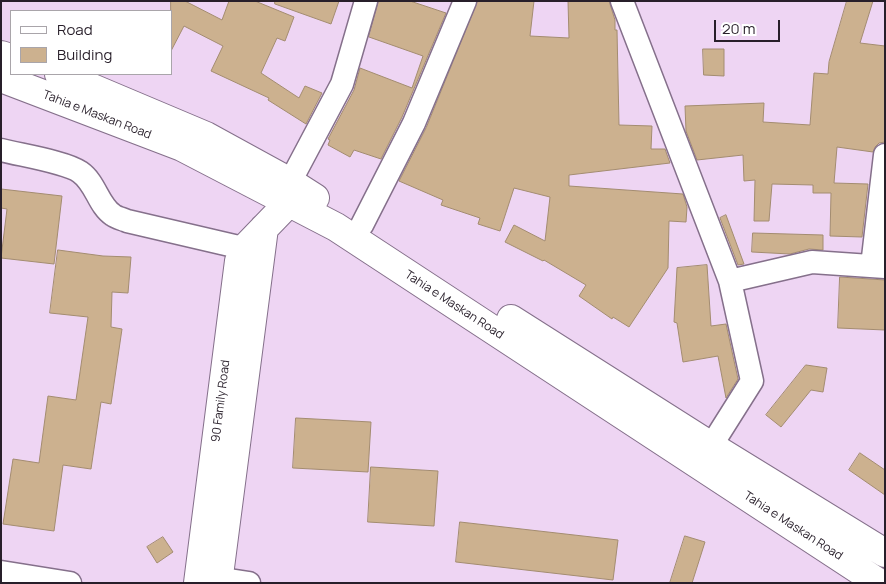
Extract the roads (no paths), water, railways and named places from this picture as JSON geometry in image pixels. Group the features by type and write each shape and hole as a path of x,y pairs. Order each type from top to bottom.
{"main road":[{"name":"Tahia e Maskan Road","path":"61,75 206,136 293,192 344,233 879,583"},
{"name":"Tahia e Maskan Road","path":"1,78 182,147 293,192 362,225 711,446 885,553"},
{"path":"256,242 293,192"},
{"name":"90 Family Road","path":"209,580 239,261 256,242"}],"street":[{"path":"293,192 342,84 366,1"},
{"path":"362,225 414,123 466,1"},
{"path":"622,1 730,280 752,381 711,446"},
{"path":"1,150 80,171 93,184 100,199 112,214 127,221 256,242"},
{"path":"730,280 812,262 878,266 885,155"},
{"path":"1,572 70,583"},
{"path":"209,580 249,583"}]}
